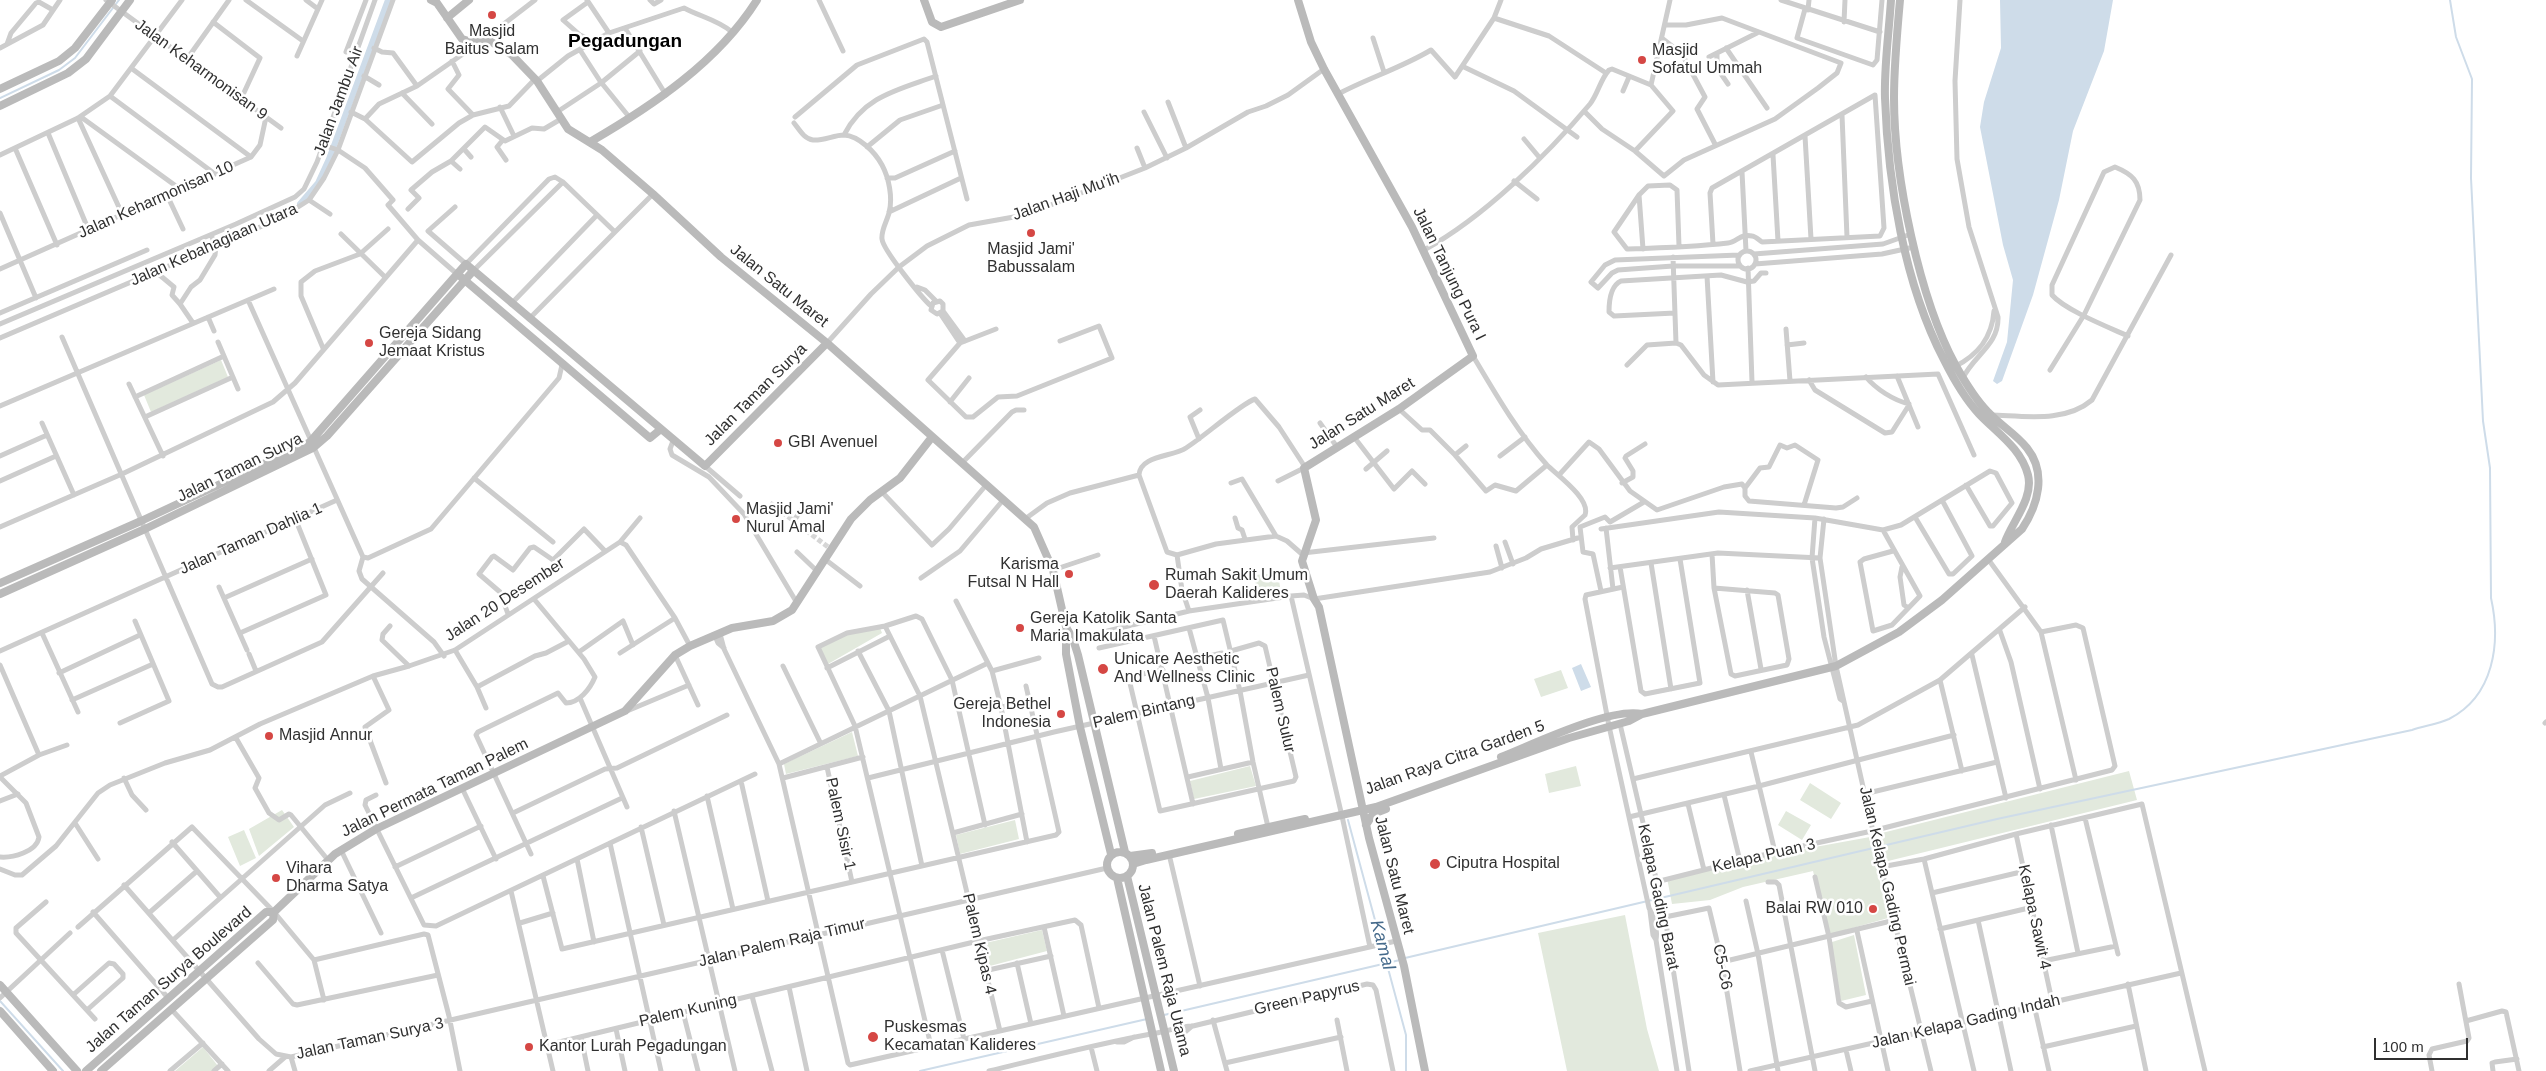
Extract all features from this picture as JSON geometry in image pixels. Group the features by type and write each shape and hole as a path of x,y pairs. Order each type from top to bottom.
{"street":[{"path":"0,48 43,25 60,0"},
{"path":"0,106 68,73 86,59 130,0"},
{"path":"0,155 80,117 110,96 182,0"},
{"path":"187,59 229,0"},
{"path":"246,0 304,41"},
{"path":"306,0 318,9"},
{"path":"297,56 322,0"},
{"path":"346,52 366,0"},
{"name":"Jalan Jambu Air","path":"295,198 310,180 324,146 375,0"},
{"name":"Jalan Kebahagiaan Utara","path":"0,338 284,216 309,200 324,178 336,150 393,0"},
{"path":"436,2 446,0"},
{"path":"447,18 468,0"},
{"path":"365,119 379,104 417,86 483,40 535,0"},
{"path":"650,0 654,4 661,0"},
{"path":"590,142 666,95 732,32 757,0"},
{"path":"819,0 842,51"},
{"path":"924,0 932,22 942,27 1020,0"},
{"name":"Jalan Tanjung Pura I","path":"1298,0 1311,42 1324,69 1424,250 1473,356 1525,437 1547,465 1571,486 1586,509 1584,516 1572,527 1573,540"},
{"path":"1338,94 1384,72 1407,64 1430,50 1452,76 1456,77 1494,18 1501,0"},
{"path":"1651,85 1663,39 1670,0"},
{"path":"1780,0 1880,32"},
{"path":"1809,0 1797,38 1872,64 1877,60 1882,0"},
{"path":"1844,22 1845,0"},
{"path":"1891,0 1885,99 1890,161 1902,238 1918,296 1970,403 1987,417 2018,454 2028,475 2025,502 2010,527 2005,542"},
{"path":"1900,0 1894,99 1899,160 1911,234 1930,303 1953,368 1963,378 1987,417"},
{"path":"1960,0 1955,81 1956,160 1969,227 1998,326 1995,336 1987,349 1968,368 1963,378"},
{"path":"593,41 580,35 564,20 587,1 609,33"},
{"path":"0,88 59,61 74,48 109,2"},
{"name":"Jalan Keharmonisan 9","path":"109,2 281,128"},
{"name":"Jalan Satu Maret","path":"436,2 462,38 468,41 483,40 499,45 536,80 568,129 590,142 653,194 736,270 827,343 1025,518 1042,539 1054,570 1066,626 1065,642 1080,727 1112,854"},
{"path":"7,44 11,33 36,3 53,10"},
{"path":"351,112 365,119 412,162 459,122 473,115 509,106 536,80 593,41 609,33 684,8 721,23 732,32"},
{"path":"1494,18 1549,36 1606,73"},
{"path":"1584,111 1602,129 1635,151 1664,176 1684,160 1715,144 1775,119 1837,73 1841,63 1757,33 1722,18 1686,25 1666,25"},
{"path":"214,22 260,58 241,99"},
{"path":"625,28 666,95"},
{"path":"1709,57 1757,33"},
{"path":"1373,38 1384,72"},
{"path":"942,312 933,313 931,306 920,296 917,287 884,247 882,238 891,199 882,164 867,147 852,137 844,135 813,140 804,136 795,120 857,65 920,39 927,42 967,199"},
{"path":"1663,39 1682,54 1705,97 1702,104 1698,107 1698,112 1715,144"},
{"path":"374,48 382,52 393,53 417,86"},
{"path":"1726,48 1767,108"},
{"path":"580,50 602,83 630,118"},
{"path":"557,112 602,83 640,51"},
{"path":"1717,54 1716,68 1728,84"},
{"path":"452,61 459,75 448,89 473,115"},
{"path":"1464,66 1514,91 1577,137"},
{"path":"131,68 251,157"},
{"name":"Jalan Haji Mu'ih","path":"827,343 899,267 927,246 969,225 1025,215 1145,168 1186,148 1248,112 1266,106 1288,95 1324,69"},
{"path":"1424,250 1467,223 1540,157 1593,101 1606,73 1612,70 1651,85 1673,111 1635,151"},
{"path":"364,76 379,85"},
{"path":"844,135 848,127 877,97 936,76"},
{"path":"1623,91 1629,77"},
{"path":"402,93 432,124"},
{"path":"1678,246 1677,190 1675,186 1670,184 1648,186 1638,195 1614,232 1627,249 1714,244 1730,243 1739,236 1753,236 1762,242 1880,236 1884,231 1875,95 1711,190 1714,244"},
{"path":"110,96 214,174"},
{"path":"1168,102 1186,148"},
{"path":"867,147 900,120 943,105"},
{"path":"500,107 514,136"},
{"path":"1144,112 1167,158"},
{"path":"1842,114 1847,237"},
{"path":"80,117 180,189"},
{"path":"80,117 123,216"},
{"name":"Jalan Keharmonisan 10","path":"0,269 123,216 251,157 260,145 266,117"},
{"path":"506,160 497,146 502,141 532,128 544,129 561,119"},
{"path":"408,209 419,198 411,190 432,172 451,161 485,127 502,141"},
{"path":"48,133 89,231"},
{"path":"1805,136 1811,239"},
{"path":"1524,139 1540,157"},
{"path":"324,146 336,150 365,168 393,200 388,206 418,240 562,365 650,438 660,429"},
{"path":"15,148 57,245"},
{"path":"1137,148 1145,168"},
{"path":"464,149 471,157"},
{"path":"887,178 895,178 955,152"},
{"path":"1773,154 1778,241"},
{"path":"451,161 460,169"},
{"path":"2050,370 2084,315 2140,200 2140,188 2136,179 2127,172 2115,167 2104,172 2052,286 2052,295 2056,300 2084,315 2128,336"},
{"path":"1742,172 1746,251"},
{"name":"Jalan Taman Surya","path":"0,583 312,445 466,264 549,179 556,177 563,182 464,280 327,436 312,445 145,529 0,594"},
{"path":"889,212 961,178"},
{"path":"1514,181 1536,199"},
{"path":"563,182 615,232"},
{"path":"529,319 653,194"},
{"path":"167,195 183,229"},
{"path":"1638,195 1643,248"},
{"path":"0,324 137,269 237,226 295,198 300,205"},
{"path":"309,200 330,214"},
{"name":"Jalan Taman Surya","path":"455,206 428,231 511,304 740,496"},
{"path":"0,213 36,298"},
{"path":"511,304 597,215"},
{"path":"237,226 241,234"},
{"path":"323,348 301,296 301,282 315,271 360,254 388,228"},
{"path":"341,234 385,277"},
{"path":"1746,251 1754,254 1883,244 1911,234"},
{"path":"180,304 191,287 200,280 215,255 215,246 211,236"},
{"path":"0,527 163,456 273,402 288,391 323,348 418,240"},
{"path":"1746,251 1739,255 1615,260 1605,265 1591,282 1598,288 1612,272 1618,270 1673,266 1740,266 1748,268 1755,264 1882,254 1914,247"},
{"path":"0,313 147,250"},
{"path":"1754,254 1755,264"},
{"path":"1739,255 1740,266"},
{"path":"1987,417 2051,416 2081,410 2099,390 2171,255"},
{"path":"1673,257 1676,343"},
{"path":"1748,268 1752,382"},
{"path":"137,269 140,278"},
{"path":"156,272 174,287 172,295 193,323"},
{"path":"1675,313 1614,316 1610,312 1609,299 1617,283 1621,281 1707,276 1733,277 1747,282 1754,281 1761,273 1766,273"},
{"path":"1707,276 1713,382"},
{"path":"917,287 925,290 936,301 943,304 942,312 963,342"},
{"path":"0,406 274,289"},
{"path":"248,300 363,557 360,574 370,586 434,642 444,656"},
{"path":"931,306 936,301"},
{"path":"1953,368 1972,356 1985,343 1992,328 1994,308"},
{"path":"27,314 31,324"},
{"path":"208,317 214,331"},
{"path":"996,329 963,342 928,380 966,417 973,417 998,396 1017,396 1112,358 1099,326 1060,341"},
{"path":"1786,329 1790,381"},
{"path":"62,336 212,684 218,688 222,687 322,642 383,573"},
{"path":"218,342 238,389"},
{"name":"Jalan Taman Surya","path":"705,466 827,343"},
{"path":"1627,365 1647,345 1676,343 1681,345 1704,375 1718,385 1938,374 1974,455"},
{"path":"1787,345 1804,343"},
{"path":"135,396 224,356"},
{"name":"Jalan Satu Maret","path":"1425,1071 1404,966 1394,942 1366,826 1364,806 1319,606 1314,599 1302,561 1303,554 1314,532 1316,520 1304,467 1399,409 1473,356"},
{"path":"363,557 368,558 431,528 559,378 562,365"},
{"path":"1897,376 1918,427"},
{"path":"145,418 233,378"},
{"path":"950,402 969,378"},
{"path":"1866,378 1900,402 1909,404"},
{"path":"1809,380 1815,390 1885,433 1892,432 1909,404"},
{"path":"129,384 163,456"},
{"path":"1278,481 1304,467 1279,427 1255,399 1185,449 1144,463 1139,475 1166,551 1177,555 1198,548 1276,536 1287,541 1303,554 1434,538"},
{"path":"1399,409 1422,430 1430,430 1455,455 1486,491 1495,485 1516,491 1547,465"},
{"path":"962,463 1012,412 1024,410"},
{"path":"1199,439 1190,417 1200,410"},
{"name":"Jalan Raya Citra Garden 5","path":"1364,806 1436,785 1569,738 1620,724 1642,714 1834,667 1899,632 1942,600 2005,542 2022,529 2030,516 2038,496 2038,478 2034,460 2028,449 1987,417"},
{"path":"42,423 74,495"},
{"path":"1320,423 1337,447"},
{"path":"0,456 47,435"},
{"path":"625,712 675,655 690,646 732,628 772,621 792,610 819,572 851,519 870,500 900,478 932,437"},
{"path":"1354,437 1394,489 1412,472 1425,484"},
{"path":"1500,456 1525,437"},
{"path":"674,441 670,449 672,456 709,477 738,507 798,604"},
{"path":"1558,475 1586,445 1592,442 1622,482 1644,502 1660,510 1680,500 1724,486 1742,484 1745,488"},
{"path":"1622,482 1632,477 1633,471 1625,458 1626,456 1645,444"},
{"path":"1804,505 1818,460 1795,445 1787,448 1778,446 1768,467 1761,467 1745,488 1745,496 1749,501 1836,508 1843,507 1857,498"},
{"path":"1455,455 1466,446"},
{"path":"1366,470 1387,451"},
{"path":"0,481 56,456"},
{"path":"1613,589 1603,529 1719,512 1815,518 1883,530 1901,525 1966,484 1990,471 1993,472 2012,503 1992,527 1966,484"},
{"path":"1025,518 1047,503 1070,493 1139,475"},
{"path":"474,478 553,542"},
{"path":"1231,483 1242,479 1276,536"},
{"path":"882,492 932,544 949,529 987,484"},
{"path":"921,578 960,551 1004,499"},
{"name":"Jalan Taman Dahlia 1","path":"0,651 337,500"},
{"path":"1915,517 1951,575 1972,556 1942,500"},
{"path":"1601,591 1594,554 1583,553 1582,525 1605,517 1610,522 1644,502"},
{"path":"793,522 802,509"},
{"path":"240,633 326,595 295,518"},
{"name":"Jalan 20 Desember","path":"0,869 15,875 22,875 56,846 98,794 124,778 165,763 210,750 260,724 373,676 444,656 455,650 620,542 640,518"},
{"path":"1235,518 1245,540"},
{"path":"1815,518 1812,558 1824,637 1834,667"},
{"path":"1824,519 1820,558 1834,667"},
{"path":"508,614 500,592 479,574 494,556 513,570 530,548 534,547 553,560 584,530 605,551"},
{"path":"1883,530 1893,551 1920,596 1906,607 1902,616 1892,625 1875,630 1871,629 1860,562 1864,558 1893,551"},
{"path":"1065,642 1189,611 1291,596 1304,595 1314,599 1490,572 1513,564 1541,549 1581,537"},
{"path":"620,542 626,545 675,618 690,646"},
{"path":"1505,542 1513,564"},
{"path":"1496,546 1502,568"},
{"path":"797,552 819,572"},
{"path":"1610,568 1712,554 1820,558"},
{"path":"1712,554 1714,588 1731,674 1735,676 1790,662 1779,598 1775,593 1714,588"},
{"path":"1054,570 1098,555"},
{"path":"1177,555 1182,590 1189,611"},
{"path":"224,598 312,559"},
{"path":"1620,567 1641,691 1645,694 1697,685 1700,680 1680,559"},
{"path":"1988,559 2025,607 2041,632 2076,780"},
{"path":"826,560 860,586"},
{"path":"1650,563 1671,690"},
{"path":"1902,567 1900,577 1904,605 1906,607"},
{"path":"219,586 256,671"},
{"path":"1623,587 1586,594 1585,599 1609,726 1649,909 1653,913 1677,1071"},
{"path":"1747,590 1761,669"},
{"path":"1291,596 1370,947"},
{"path":"531,854 494,772 476,739 478,732 558,693 566,703 580,698 591,685 594,678 579,652 534,599"},
{"path":"956,601 992,671 1001,706 1027,842"},
{"path":"1633,779 1850,728 1893,707 1940,680 2000,631 2025,607"},
{"path":"931,1046 855,726 818,649 819,646 851,632 885,626 916,616 922,619 952,680 985,825"},
{"path":"620,653 675,618"},
{"path":"1099,648 1223,620 1240,691 1253,762 1268,827"},
{"path":"120,724 169,702 135,621"},
{"path":"579,652 623,621 633,644"},
{"name":"Kelapa Puan 3","path":"1656,882 1775,852 1872,831 2112,770 2115,766 2083,628 2076,625 2041,632"},
{"path":"390,626 383,634 382,640 409,666"},
{"name":"Palem Kipas 4","path":"885,626 920,696 937,761 984,971 1000,1031"},
{"name":"Jalan Satu Maret","path":"1066,626 1073,639 1093,724 1128,854"},
{"path":"1189,628 1208,698 1220,769"},
{"path":"2000,631 2011,662 2040,789"},
{"path":"42,633 78,712"},
{"path":"59,672 140,635"},
{"path":"717,635 718,644 724,649 779,764 850,1065 1394,942"},
{"path":"827,668 890,636"},
{"path":"1154,636 1193,804"},
{"path":"1824,637 1831,636"},
{"path":"477,687 534,656 546,653 569,641"},
{"name":"Palem Sulur","path":"1231,651 1262,642 1265,646 1295,780 1259,789"},
{"path":"455,650 477,687 486,708"},
{"path":"858,651 888,711 922,866"},
{"path":"1197,660 1222,653"},
{"path":"675,655 698,705"},
{"path":"1972,655 2006,798"},
{"path":"992,671 1039,658"},
{"path":"779,764 820,742 988,663"},
{"path":"72,700 153,664"},
{"path":"0,665 39,754"},
{"path":"783,666 820,742"},
{"name":"Jalan Kelapa Gading Permai","path":"1834,667 1931,1071"},
{"path":"1162,670 1130,676 1160,810 1259,789"},
{"name":"Palem Bintang","path":"868,778 1309,675"},
{"path":"373,676 389,710 365,727 386,783"},
{"path":"1940,680 1962,770"},
{"path":"625,712 689,684"},
{"path":"541,877 562,949 1056,836 1059,832 1026,686"},
{"path":"580,698 627,807"},
{"path":"1001,706 1030,702"},
{"name":"Jalan Permata Taman Palem","path":"274,912 328,860 376,829 625,712"},
{"name":"Jalan Raya Citra Garden 5","path":"1133,864 1341,814 1608,717 1626,713 1642,714"},
{"path":"513,812 605,769 617,768 727,715"},
{"name":"Kelapa Gading Barat","path":"1620,724 1665,917 1689,1071"},
{"path":"1629,817 1724,795 1954,735"},
{"path":"236,738 259,778 255,788 269,813 279,820 289,814 292,815 328,860"},
{"path":"0,857 12,857 35,846 39,840 30,810 18,794 0,777 39,754 67,745"},
{"path":"1751,752 1775,852"},
{"path":"783,778 863,757"},
{"path":"1188,776 1253,762"},
{"path":"1864,794 1997,762"},
{"name":"Palem Sisir 1","path":"827,767 852,882"},
{"path":"376,795 364,803 424,925 428,927 436,926 541,877 641,826 755,774"},
{"path":"124,778 132,795 146,810"},
{"path":"741,781 768,901"},
{"path":"1366,826 1373,814 1434,790 1436,785"},
{"path":"462,788 496,858"},
{"path":"173,940 325,805 350,793"},
{"path":"0,801 18,794"},
{"path":"1724,795 1740,861"},
{"path":"707,796 733,909"},
{"path":"411,898 622,798"},
{"path":"1688,804 1704,870"},
{"path":"1881,867 1924,859 2051,825 2142,804 2205,1071"},
{"path":"674,811 734,1071"},
{"path":"953,833 1022,814"},
{"name":"Jalan Raya Citra Garden 5","path":"1128,854 1145,855 1268,827 1341,814"},
{"path":"2085,818 2118,954"},
{"path":"75,822 98,859"},
{"path":"2051,825 2078,953"},
{"path":"395,867 480,826"},
{"path":"641,826 664,925"},
{"path":"78,927 172,842 189,828 195,828 274,912 314,960 324,1000"},
{"name":"Kelapa Sawit 4","path":"2016,834 2052,1001"},
{"path":"172,842 220,897"},
{"path":"610,843 661,1071"},
{"path":"341,850 381,932"},
{"path":"1112,854 1128,854 1133,864 1127,876 1117,878 1107,868 1106,863 1112,854"},
{"path":"1170,854 1200,986"},
{"path":"577,859 594,942"},
{"path":"1924,859 1974,1071"},
{"name":"Jalan Palem Raja Timur","path":"457,1020 640,975 900,917 968,899 1107,868"},
{"path":"149,913 197,871"},
{"path":"1932,893 2025,871"},
{"name":"Jalan Palem Raja Utama","path":"1127,876 1160,1006 1174,1071"},
{"name":"Jalan Palem Raja Utama","path":"1117,878 1161,1071"},
{"path":"1815,878 1829,937 1839,1003 1846,1007 1872,1001"},
{"path":"1768,882 1778,883 1815,1071"},
{"name":"Jalan Taman Surya 3","path":"124,885 259,1039 272,1051 288,1057 450,1019 457,1020"},
{"path":"511,891 553,1071"},
{"path":"1746,901 1758,954 1778,1068"},
{"path":"46,902 16,931 95,1019"},
{"path":"1940,929 2033,907"},
{"name":"C5-C6","path":"1665,917 1708,908 1722,962 1740,1071"},
{"path":"93,912 169,999"},
{"name":"Jalan Taman Surya Boulevard","path":"86,1071 266,912 274,912 273,920 101,1071"},
{"path":"520,923 553,913"},
{"path":"1722,962 1792,947 1895,920"},
{"path":"1978,920 2011,1071"},
{"name":"Palem Kuning","path":"547,1045 978,941 1044,927 1079,922 1099,1008"},
{"path":"1044,927 1064,1016"},
{"path":"1857,931 1888,1071"},
{"path":"4,994 70,933"},
{"path":"314,960 424,934 429,939 450,1019 460,1071"},
{"path":"2044,961 2116,946"},
{"path":"942,950 964,1039"},
{"path":"984,971 1051,956"},
{"path":"73,995 109,963 114,964 123,974 123,978 87,1010"},
{"path":"258,963 293,1004 324,1000 438,975"},
{"path":"1017,963 1031,1024"},
{"name":"Jalan Kelapa Gading Indah","path":"1750,1071 1778,1068 1921,1031 2181,973"},
{"name":"Green Papyrus","path":"989,1071 1091,1047 1124,1042 1134,1037 1174,1030 1183,1026 1193,1026 1368,984 1373,985 1376,990 1393,1071"},
{"path":"2128,984 2146,1071"},
{"path":"2432,1071 2429,1055 2432,1049 2469,1039 2459,984"},
{"path":"0,985 4,994 77,1071"},
{"path":"789,987 807,1071"},
{"path":"752,996 772,1071"},
{"path":"2034,1005 2049,1071"},
{"path":"172,1010 228,1071"},
{"path":"0,1011 53,1071"},
{"path":"2466,1021 2506,1011 2519,1071"},
{"path":"684,1012 698,1071"},
{"path":"1213,1020 1227,1071"},
{"name":"Green Papyrus","path":"1337,1020 1347,1071"},
{"path":"2043,1046 2136,1026"},
{"path":"616,1029 625,1071"},
{"path":"581,1037 588,1071"},
{"path":"1225,1063 1341,1037"},
{"path":"170,1071 203,1044"},
{"path":"1091,1047 1097,1071"},
{"path":"1846,1050 1851,1071"},
{"path":"270,1071 288,1057 295,1071"},
{"path":"2493,1071 2494,1062 2517,1059"},
{"path":"214,1071 222,1064"}],"shaded area":[{"path":"221,360 228,377 151,412 144,395"},
{"path":"1278,573 1280,587 1256,590 1255,575"},
{"path":"880,628 882,633 828,664 819,648 851,633"},
{"path":"1561,670 1568,688 1541,697 1534,679"},
{"path":"852,732 858,756 786,774 784,764"},
{"path":"1250,766 1256,786 1194,799 1190,781"},
{"path":"1576,766 1581,786 1549,793 1545,774"},
{"path":"2129,771 2137,800 1884,862 1878,834"},
{"path":"1810,783 1841,803 1831,819 1800,800"},
{"path":"282,810 294,827 259,856 249,829"},
{"path":"1786,811 1811,825 1802,840 1778,825"},
{"path":"1015,820 1019,839 960,854 956,835"},
{"path":"244,830 256,858 240,866 228,837"},
{"path":"1870,837 1888,918 1828,935 1813,871 1743,887 1710,900 1672,904 1667,878 1738,861"},
{"path":"1625,915 1647,1029 1659,1071 1567,1071 1538,933"},
{"path":"1042,930 1047,951 986,967 981,944"},
{"path":"1854,935 1866,995 1841,1001 1829,943"},
{"path":"203,1047 218,1066 212,1071 175,1071"}],"water":[{"path":"2000,0 2113,0 2104,51 2073,131 2059,200 2033,295 2002,381 1997,384 1993,381 2007,342 2013,280 2003,245 1980,127 1984,102 2001,48"},
{"path":"1581,664 1591,687 1581,691 1572,668"}],"waterway":[{"path":"0,98 59,70 75,58 119,0"},
{"path":"300,204 318,183 329,159 388,0"},
{"path":"1405,958 1997,819 2412,730 2445,721 2464,709 2476,697 2485,682 2491,667 2495,633 2491,598 2490,468 2483,421 2471,178 2472,79 2456,37 2450,0"},
{"name":"Kamal","path":"1348,820 1406,1035 1406,1071"},
{"path":"1164,1015 1400,960"},
{"path":"0,1001 63,1071"},
{"path":"920,1071 1147,1019"}],"tunnel":[{"path":"770,503 832,550"}],"place":[{"name":"Masjid Baitus Salam","path":"492,15"},
{"name":"Masjid Sofatul Ummah","path":"1642,60"},
{"name":"Masjid Jami' Babussalam","path":"1031,233"},
{"name":"Gereja Sidang Jemaat Kristus","path":"369,343"},
{"name":"GBI Avenuel","path":"778,443"},
{"name":"Masjid Jami' Nurul Amal","path":"736,519"},
{"name":"Karisma Futsal N Hall","path":"1069,574"},
{"name":"Rumah Sakit Umum Daerah Kalideres","path":"1154,585"},
{"name":"Gereja Katolik Santa Maria Imakulata","path":"1020,628"},
{"name":"Unicare Aesthetic And Wellness Clinic","path":"1103,669"},
{"name":"Gereja Bethel Indonesia","path":"1061,714"},
{"name":"Masjid Annur","path":"269,736"},
{"name":"Ciputra Hospital","path":"1435,864"},
{"name":"Vihara Dharma Satya","path":"276,878"},
{"name":"Balai RW 010","path":"1873,909"},
{"name":"Puskesmas Kecamatan Kalideres","path":"873,1037"},
{"name":"Kantor Lurah Pegadungan","path":"529,1047"}],"district":[{"name":"Pegadungan","path":"625,42"}]}
